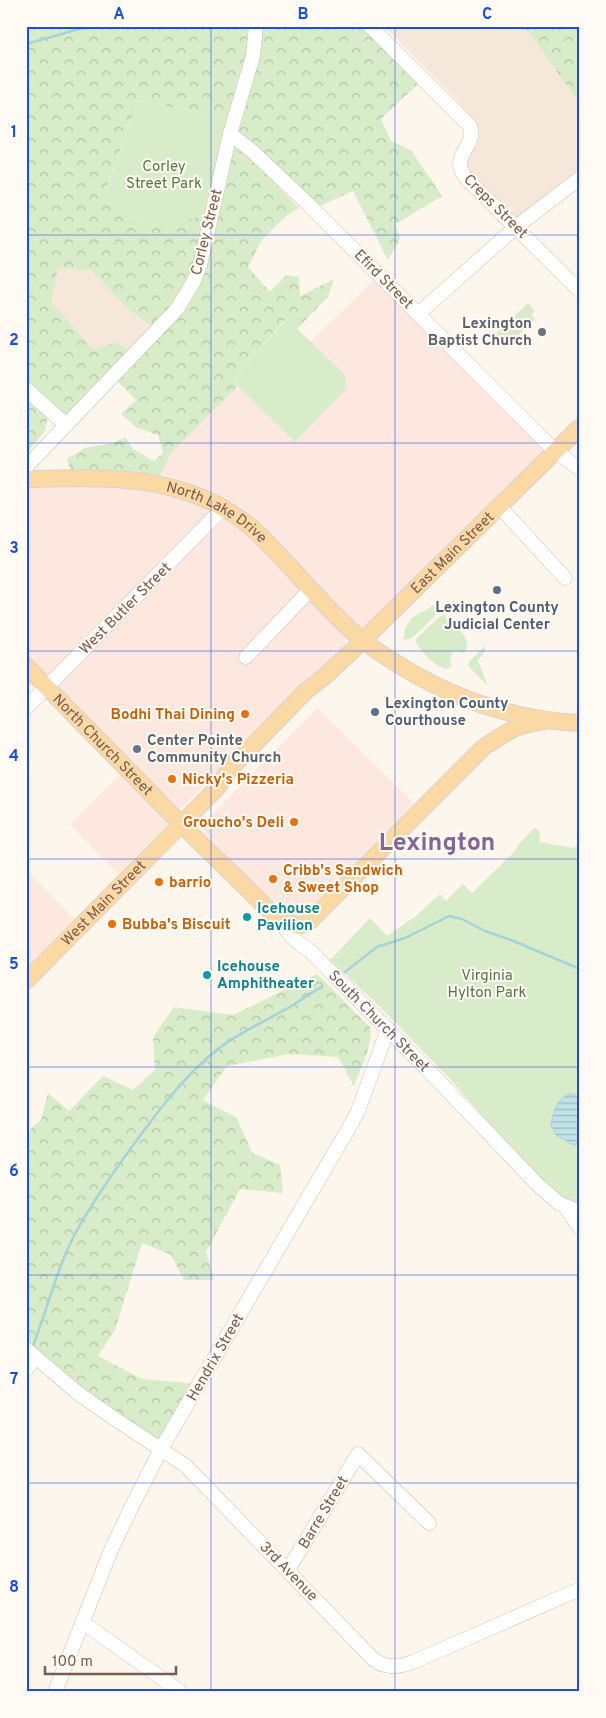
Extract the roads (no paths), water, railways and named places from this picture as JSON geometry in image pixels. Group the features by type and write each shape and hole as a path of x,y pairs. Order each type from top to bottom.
{"main road":[{"name":"East Main Street","path":"181,824 218,787 236,777 313,697 324,677 363,641 580,426"},
{"name":"North Lake Drive","path":"26,479 102,478 146,481 186,491 224,508 263,538 339,619 363,641 407,670 459,696 497,710 545,721"},
{"name":"North Church Street","path":"26,666 181,824"},
{"path":"484,748 493,730 497,710"},
{"path":"278,919 298,926 310,922 484,748 504,733 520,724 545,721 580,723"},
{"name":"South Church Street","path":"181,824 278,919"},
{"name":"West Main Street","path":"26,981 181,824"}],"street":[{"name":"Corley Street","path":"26,467 134,356 177,309 186,295 200,266 230,134 253,56 256,26"},
{"name":"Creps Street","path":"370,26 470,126 471,137 460,159 462,173 580,292"},
{"name":"Efird Street","path":"230,134 265,163 554,450 580,469"},
{"path":"418,314 516,227 580,178"},
{"path":"26,390 66,425"},
{"path":"499,506 565,578"},
{"name":"West Butler Street","path":"26,708 224,508"},
{"path":"246,657 311,589"},
{"name":"South Church Street","path":"278,919 301,946 309,950 388,1029 513,1161 546,1193 566,1208 580,1212"},
{"path":"309,950 306,936 310,922"},
{"name":"Hendrix Street","path":"55,1692 111,1550 132,1506 161,1449 350,1126 358,1111 388,1029"},
{"path":"566,1208 580,1228"},
{"path":"26,1370 30,1353"},
{"name":"3rd Avenue","path":"30,1353 80,1394 186,1466 380,1664 388,1667 413,1662 580,1589"},
{"name":"Barre Street","path":"288,1570 358,1454 430,1524"},
{"path":"82,1622 181,1692"}],"water":[{"path":"569,1094 580,1098 580,1143 573,1145 556,1135 551,1125 554,1111 561,1099"}],"waterway":[{"path":"26,44 90,26"},
{"path":"345,972 377,947 405,938 449,916 462,919 485,931 580,969"},
{"path":"33,1346 58,1273 76,1232 113,1174 168,1099 218,1049 245,1031 322,987"}],"place":[{"name":"Lexington Baptist Church","path":"542,332"},
{"name":"Lexington County Judicial Center","path":"497,590"},
{"name":"Lexington County Courthouse","path":"375,712"},
{"name":"Bodhi Thai Dining","path":"245,714"},
{"name":"Center Pointe Community Church","path":"137,749"},
{"name":"Nicky's Pizzeria","path":"172,779"},
{"name":"Groucho's Deli","path":"294,822"},
{"name":"Cribb's Sandwich & Sweet Shop","path":"273,879"},
{"name":"barrio","path":"159,882"},
{"name":"Icehouse Pavilion","path":"247,917"},
{"name":"Bubba's Biscuit","path":"112,924"},
{"name":"Icehouse Amphitheater","path":"207,975"}],"district":[{"name":"Lexington","path":"437,841"}],"park label":[{"name":"Corley Street Park","path":"164,174"},
{"name":"Virginia Hylton Park","path":"487,984"}]}
